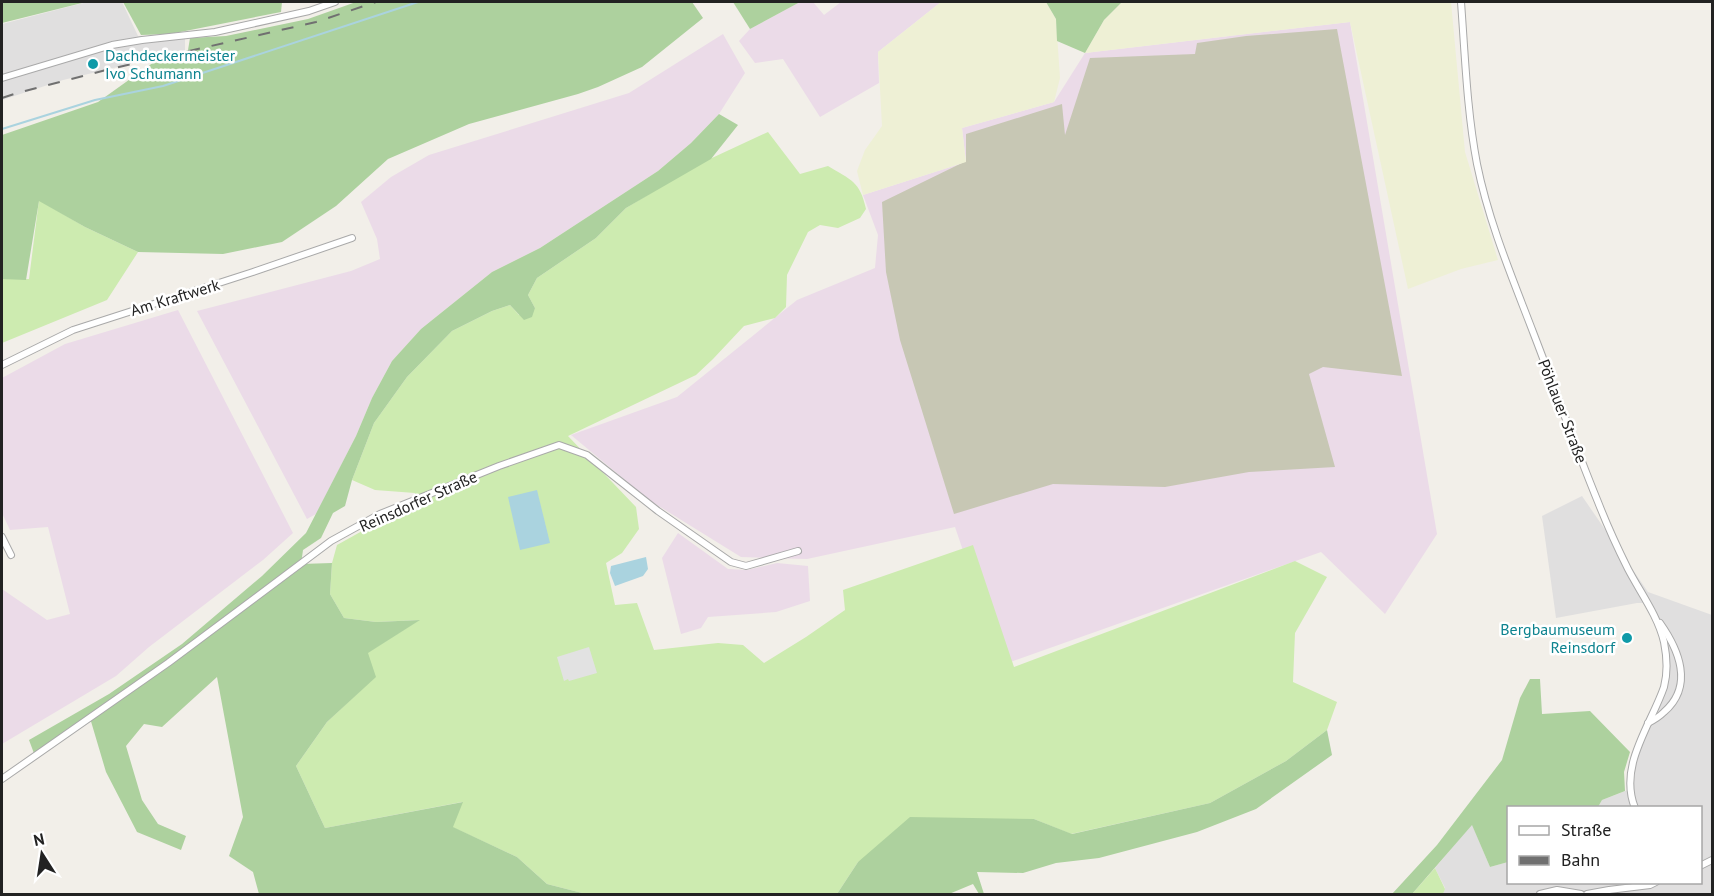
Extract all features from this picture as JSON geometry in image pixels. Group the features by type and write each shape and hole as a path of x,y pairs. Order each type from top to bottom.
{"street":[{"path":"2,78 112,45 215,32 309,11 335,2"},
{"name":"Pöhlauer Straße","path":"1461,2 1473,134 1477,164 1487,203 1506,262 1598,502 1628,568 1653,615 1663,639 1667,657 1664,687 1636,751 1631,776 1635,806"},
{"name":"Am Kraftwerk","path":"2,365 73,330 352,238"},
{"name":"Reinsdorfer Straße","path":"2,779 168,663 331,541 380,514 558,445 587,455 658,511 731,562 746,566 798,551"},
{"path":"2,537 11,555"},
{"path":"1648,724 1665,712 1677,696 1682,681 1678,653 1670,637 1653,615"},
{"path":"1587,894 1652,884"},
{"path":"1540,894 1557,890 1581,894"}],"shaded area":[{"path":"87,2 122,2 138,36 185,39 185,51 63,80 2,100 2,24"},
{"path":"800,2 813,2 824,15 841,2 941,2 878,52 879,83 820,117 783,59 755,63 739,41 750,29"},
{"path":"941,2 1046,2 1056,19 1060,78 1054,102 962,128 966,162 863,195 857,171 865,150 882,126 878,52"},
{"path":"1122,2 1451,2 1465,152 1498,260 1461,269 1408,289 1350,22 1085,53 1104,20"},
{"path":"1350,22 1437,534 1385,614 1321,552 1002,665 955,527 807,559 741,557 649,500 571,435 677,397 797,300 875,268 878,235 863,195 966,162 962,128 1054,102 1085,53"},
{"path":"1337,29 1402,376 1323,367 1309,374 1335,467 1249,472 1165,487 1053,484 954,514 900,340 886,272 882,202 966,161 966,134 1062,104 1065,135 1090,58 1195,54 1197,43 1246,36"},
{"path":"723,34 745,73 719,114 691,143 658,171 540,248 492,272 421,329 392,361 316,514 307,519 197,311 351,271 380,259 377,239 361,202 391,177 429,155 629,93"},
{"path":"178,310 293,533 263,560 149,647 116,676 2,744 2,589 47,620 70,614 48,527 10,530 2,513 2,378 65,344"},
{"path":"1582,496 1648,592 1712,615 1712,894 1443,894 1445,888 1435,868 1472,824 1490,867 1507,862 1507,884 1702,884 1702,806 1599,806 1602,800 1633,788 1638,752 1663,696 1670,673 1666,637 1649,603 1637,603 1556,618 1542,516"},
{"path":"678,533 728,569 747,570 777,563 808,566 810,601 776,612 708,617 701,628 681,634 662,558"},
{"path":"589,647 597,673 564,681 557,657"}],"green space":[{"path":"2,2 86,2 2,23"},
{"path":"123,2 282,2 281,12 170,34 141,35"},
{"path":"356,2 692,2 703,18 642,67 598,87 469,124 388,159 336,206 282,242 223,254 138,252 85,227 39,201 26,280 2,279 2,135 98,102 154,62 188,50 190,38 226,36 308,19"},
{"path":"733,2 800,2 750,29"},
{"path":"1046,2 1122,2 1104,20 1085,53 1057,41 1056,19"},
{"path":"719,114 738,125 711,159 626,208 596,238 537,278 528,295 535,308 532,317 524,320 510,305 492,311 452,331 407,377 374,423 352,480 345,506 333,513 321,538 303,550 301,564 332,563 330,594 344,618 376,622 420,620 368,653 376,677 327,722 296,766 325,828 463,802 453,827 517,857 547,884 586,894 259,894 253,872 229,856 243,817 217,677 162,727 144,724 126,746 142,800 158,824 186,836 181,850 137,832 106,772 90,718 35,756 29,740 109,694 182,644 262,576 306,533 392,361 421,329 492,272 540,248 658,171 691,143"},
{"path":"768,132 800,174 828,166 849,178 861,192 866,209 860,218 838,228 820,225 808,232 787,275 786,307 775,318 744,326 696,375 568,436 636,507 639,529 622,553 606,563 615,605 637,603 654,650 718,643 743,645 764,663 845,610 843,590 973,545 1014,667 1295,561 1327,577 1295,633 1293,682 1337,702 1327,730 1286,761 1210,803 1071,834 1034,819 858,862 837,894 586,894 547,884 517,857 452,827 462,802 325,828 296,766 327,722 375,677 367,653 419,620 376,622 344,618 330,594 332,563 337,545 418,500 415,493 375,490 352,480 374,423 407,377 452,331 492,311 510,305 519,315 535,308 528,295 537,278 596,238 626,208 699,164"},
{"path":"39,200 85,227 138,252 107,300 2,343 2,279 29,279"},
{"path":"1530,679 1540,679 1542,714 1590,711 1630,752 1624,772 1625,791 1602,800 1599,806 1507,806 1507,862 1490,867 1472,825 1412,894 1392,894 1437,845 1502,760 1520,698"},
{"path":"1327,730 1332,755 1256,809 1197,832 1099,858 1056,863 1023,873 977,872 984,894 979,894 973,884 949,894 837,894 858,862 910,817 1034,819 1072,834 1210,803 1286,761"},
{"path":"1435,868 1445,889 1443,894 1412,894"}],"water":[{"path":"537,490 550,543 520,550 508,497"},
{"path":"646,557 648,569 643,576 615,586 610,573 611,566"}],"waterway":[{"path":"2,129 95,100 163,86 418,2"}],"railway":[{"path":"2,98 106,70 316,22 376,2"}],"place":[{"name":"Dachdeckermeister Ivo Schumann","path":"93,64"},
{"name":"Bergbaumuseum Reinsdorf","path":"1627,638"}]}
